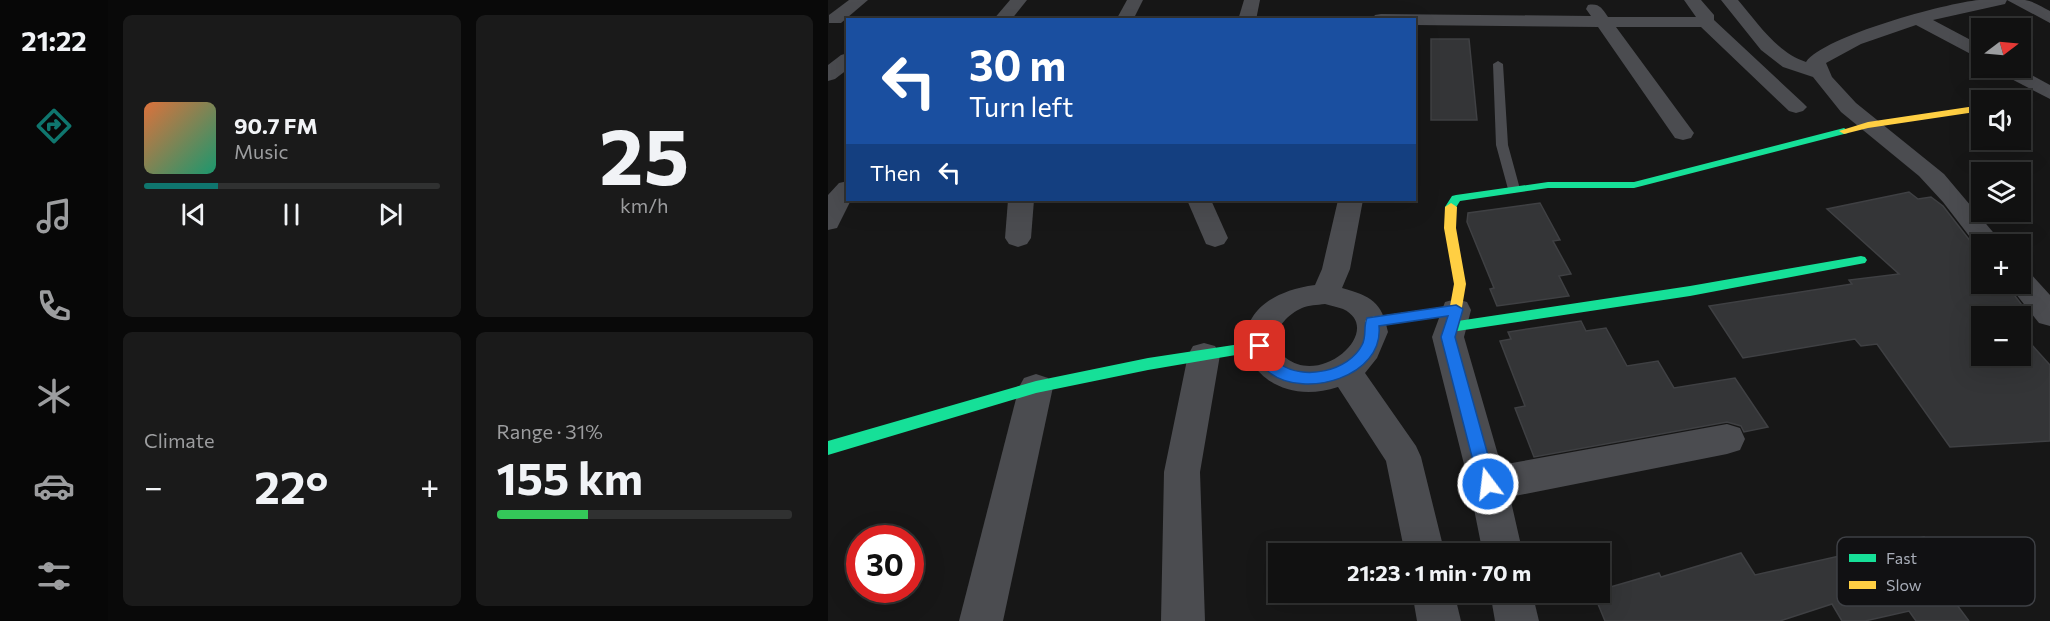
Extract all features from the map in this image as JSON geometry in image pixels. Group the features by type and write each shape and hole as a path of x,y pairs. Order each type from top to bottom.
{"street":[{"path":"835,19 860,0"},
{"path":"1003,18 1019,0"},
{"path":"1125,18 1135,0"},
{"path":"1248,18 1252,0"},
{"path":"1379,0 1381,18"},
{"path":"1482,0 1488,20"},
{"path":"1588,0 1683,133"},
{"path":"1692,0 1705,15 1706,21 1796,107"},
{"path":"1729,0 1768,45 1790,63 1821,74"},
{"path":"1982,234 1928,171 1868,125 1829,86 1816,62 1855,40 1917,19 1999,0"},
{"path":"2015,0 2050,18"},
{"path":"1416,19 1602,20 1690,23 1706,21"},
{"path":"1917,19 1971,48"},
{"path":"828,75 846,61"},
{"path":"2023,78 2050,93"},
{"path":"2031,102 2050,99"},
{"path":"1501,543 1488,484 1448,337 1461,283 1451,234 1451,205 1456,198 1548,185 1634,185 1868,125 1971,110"},
{"path":"828,189 846,187"},
{"path":"828,222 837,200 846,189"},
{"path":"1018,238 1022,201"},
{"path":"1199,201 1215,238"},
{"path":"1325,294 1336,269 1350,201"},
{"path":"1372,322 1454,318 1690,291 1862,260"},
{"path":"2031,293 2050,315"},
{"path":"1325,294 1341,296 1366,310 1372,322 1373,335 1369,348 1359,360 1345,370 1327,376 1308,378 1290,376 1275,369 1265,358 1260,346 1261,333 1267,320 1278,309 1300,298 1325,294"},
{"path":"828,448 1036,387 1148,363 1260,346"},
{"path":"1183,621 1182,472 1204,355"},
{"path":"1345,370 1403,457 1423,543"},
{"path":"981,621 1036,387"},
{"path":"1488,484 1727,439"},
{"path":"1435,603 1439,621"},
{"path":"1513,603 1517,621"}],"lane":[{"path":"1498,64 1502,145 1514,189"}],"building":[{"path":"1431,39 1469,39 1477,120 1431,120"},
{"path":"1909,192 1918,199 1931,197 1943,206 1971,242 1971,294 2014,294 2023,306 1971,306 1971,366 2031,366 2031,344 2050,365 2050,441 1950,447 1877,344 1861,346 1855,339 1743,358 1709,306 1852,284 1849,280 1899,274 1827,209"},
{"path":"1540,203 1560,240 1553,241 1571,274 1559,276 1569,296 1497,306 1490,289 1494,288 1467,222 1468,213"},
{"path":"1581,321 1586,331 1606,328 1627,366 1658,361 1674,388 1735,378 1768,427 1744,432 1741,426 1727,422 1534,457 1515,408 1525,406 1500,341 1511,339 1508,332"},
{"path":"1741,553 1755,575 1837,557 1837,606 1958,606 1969,621 1916,621 1909,611 1865,621 1842,621 1832,604 1780,621 1605,621 1598,603 1610,603 1610,587 1659,573 1661,577"}],"traffic: fast":[{"path":"1451,207 1456,198 1548,185 1634,185 1844,131"},
{"path":"1451,327 1690,291 1861,260"},
{"path":"828,448 1036,387 1148,364 1260,346"}],"traffic: slow":[{"path":"1844,131 1868,125 1971,110"},
{"path":"1372,322 1456,310 1460,284 1450,228 1451,207"}],"route":[{"path":"1260,346 1265,358 1275,369 1290,376 1308,378 1327,376 1345,370 1359,360 1369,348 1373,335 1372,322 1456,309 1448,337 1488,484"}]}
